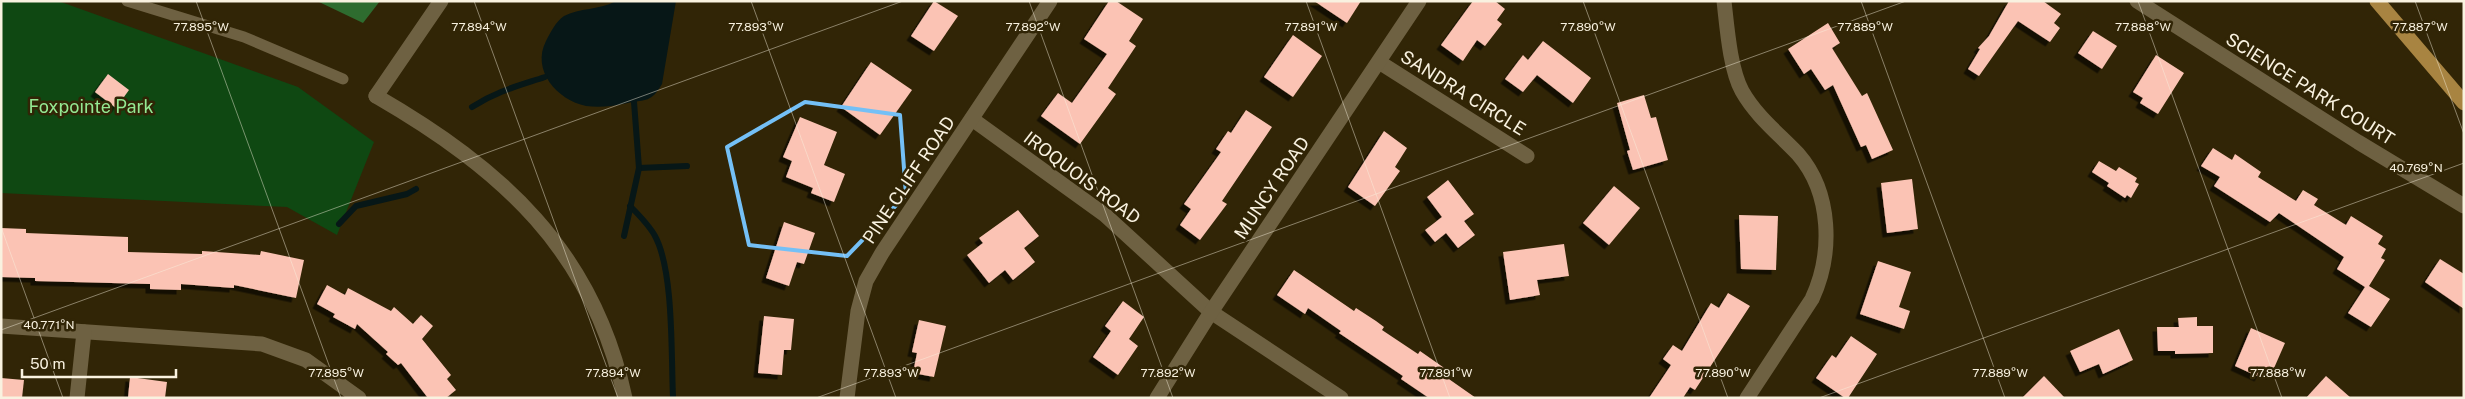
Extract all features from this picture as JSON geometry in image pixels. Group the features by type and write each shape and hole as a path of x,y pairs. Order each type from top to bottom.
{"main road":[{"path":"2377,1 2464,103"}],"street":[{"path":"441,1 376,96 424,126 486,171 511,192 547,230 575,271 602,320 625,398"},
{"name":"PINE CLIFF ROAD","path":"848,398 858,311 866,281 882,253 1050,1"},
{"name":"MUNCY ROAD","path":"1157,398 1211,312 1419,1"},
{"path":"1724,1 1730,49 1742,90 1767,124 1799,156 1814,180 1821,198 1827,236 1826,255 1816,290 1747,398"},
{"name":"SCIENCE PARK COURT","path":"2137,1 2358,142 2464,206"},
{"name":"SANDRA CIRCLE","path":"1379,62 1527,156"},
{"name":"IROQUOIS ROAD","path":"972,119 1105,215 1211,312 1341,398"},
{"path":"1,326 262,344 306,360 360,398"},
{"path":"77,398 84,332"}],"lane":[{"path":"128,1 244,37 343,79"}],"highlighted area":[{"path":"805,102 900,115 906,195 847,256 749,245 727,147"}],"green space":[{"name":"Foxpointe Park","path":"1,1 61,2 298,87 374,142 337,235 287,207 1,193"},
{"path":"317,1 380,1 363,23"}],"shaded area":[{"path":"616,1 676,1 662,84 655,94 644,100 602,107 575,103 557,90 544,73 542,52 546,41 556,24 564,16"}],"building":[{"path":"934,1 958,16 934,51 911,36"},
{"path":"1109,1 1116,1 1143,19 1129,41 1136,46 1108,88 1116,94 1080,144 1041,116 1058,93 1072,103 1107,54 1084,39"},
{"path":"1314,1 1361,1 1347,23"},
{"path":"1473,1 1495,1 1505,9 1497,20 1502,24 1485,46 1477,40 1463,61 1441,45"},
{"path":"2009,1 2043,1 2061,14 2054,23 2060,28 2050,42 2018,21 1979,76 1968,69 1980,49 1978,48 1989,36"},
{"path":"1828,23 1840,43 1832,48 1862,96 1867,93 1893,150 1872,159 1866,145 1861,147 1833,85 1825,90 1811,69 1804,74 1788,49"},
{"path":"2093,31 2117,46 2102,69 2078,53"},
{"path":"1293,35 1322,56 1293,97 1264,77"},
{"path":"1543,41 1591,78 1573,103 1537,75 1523,92 1505,79 1523,55 1528,60"},
{"path":"2156,55 2184,73 2158,114 2140,103 2143,98 2133,92"},
{"path":"871,62 912,90 880,135 841,107"},
{"path":"108,74 129,90 116,108 95,92"},
{"path":"1644,95 1651,118 1656,117 1668,160 1633,170 1627,151 1630,150 1617,103"},
{"path":"1246,110 1272,127 1222,201 1227,204 1200,240 1180,225 1191,209 1184,204 1221,152 1216,149 1228,131 1231,133"},
{"path":"800,117 837,132 824,165 845,174 834,202 811,193 813,188 786,177 792,161 783,157"},
{"path":"1384,131 1407,148 1395,167 1400,171 1375,206 1348,187"},
{"path":"2213,148 2232,160 2235,154 2261,172 2258,177 2296,201 2303,190 2318,199 2314,205 2346,225 2351,216 2383,236 2378,244 2386,249 2381,258 2385,260 2369,286 2390,299 2371,327 2348,313 2365,287 2337,269 2344,257 2279,213 2270,222 2214,186 2220,177 2201,166"},
{"path":"2099,161 2116,171 2119,167 2137,178 2135,182 2139,184 2131,198 2127,195 2125,198 2107,186 2109,183 2092,172"},
{"path":"1912,179 1918,229 1887,233 1881,183"},
{"path":"1448,180 1474,214 1464,221 1475,235 1458,248 1446,233 1435,242 1425,230 1442,217 1427,197"},
{"path":"1614,186 1640,208 1609,245 1583,223"},
{"path":"1018,210 1039,236 1024,248 1035,262 1013,280 1005,270 989,283 967,255 983,243 979,238"},
{"path":"1739,215 1778,216 1776,270 1741,269"},
{"path":"784,222 815,233 804,264 797,262 789,286 766,278"},
{"path":"1,228 26,229 26,233 128,237 128,252 202,254 202,251 260,255 261,251 304,260 296,298 234,285 234,288 181,284 181,290 150,289 150,284 35,281 35,278 1,277"},
{"path":"1564,244 1569,276 1537,280 1540,295 1510,300 1503,252"},
{"path":"2440,259 2464,274 2464,309 2425,282"},
{"path":"1878,261 1911,272 1899,307 1910,311 1904,329 1860,314"},
{"path":"1294,270 1354,311 1356,308 1376,321 1384,327 1382,330 1418,354 1420,351 1450,372 1446,377 1476,398 1429,398 1401,379 1403,376 1339,333 1341,331 1308,308 1305,314 1277,295"},
{"path":"327,285 345,295 348,288 391,311 394,307 413,324 421,315 433,326 422,339 451,375 447,379 456,390 446,398 428,398 401,363 398,365 386,354 388,352 357,324 355,329 333,317 335,314 317,304"},
{"path":"1728,293 1750,306 1695,390 1690,387 1683,398 1649,398 1671,365 1663,359 1673,345 1682,351 1711,303 1719,308"},
{"path":"1123,301 1144,317 1129,339 1138,346 1118,375 1093,357 1111,331 1105,326"},
{"path":"764,316 794,319 791,350 784,350 782,375 758,373"},
{"path":"2197,317 2197,326 2213,326 2213,353 2175,354 2175,351 2158,351 2157,327 2179,327 2178,318"},
{"path":"919,320 946,326 934,377 913,373 917,353 912,352"},
{"path":"2251,328 2285,343 2271,375 2262,371 2259,377 2235,366"},
{"path":"2119,329 2133,360 2103,374 2099,364 2080,372 2070,351"},
{"path":"1851,336 1877,354 1848,398 1845,398 1816,378 1832,355 1836,358"},
{"path":"2044,376 2065,398 2022,398"},
{"path":"2326,376 2351,398 2306,398"},
{"path":"130,377 167,382 165,398 128,398"},
{"path":"1,378 24,380 22,398 1,398"}],"waterway":[{"path":"472,107 499,93 545,77"},
{"path":"624,236 639,168 634,102"},
{"path":"639,168 687,166"},
{"path":"339,224 356,206 407,194 416,189"},
{"path":"630,206 647,224 655,236 666,270 669,292 673,397"}]}
